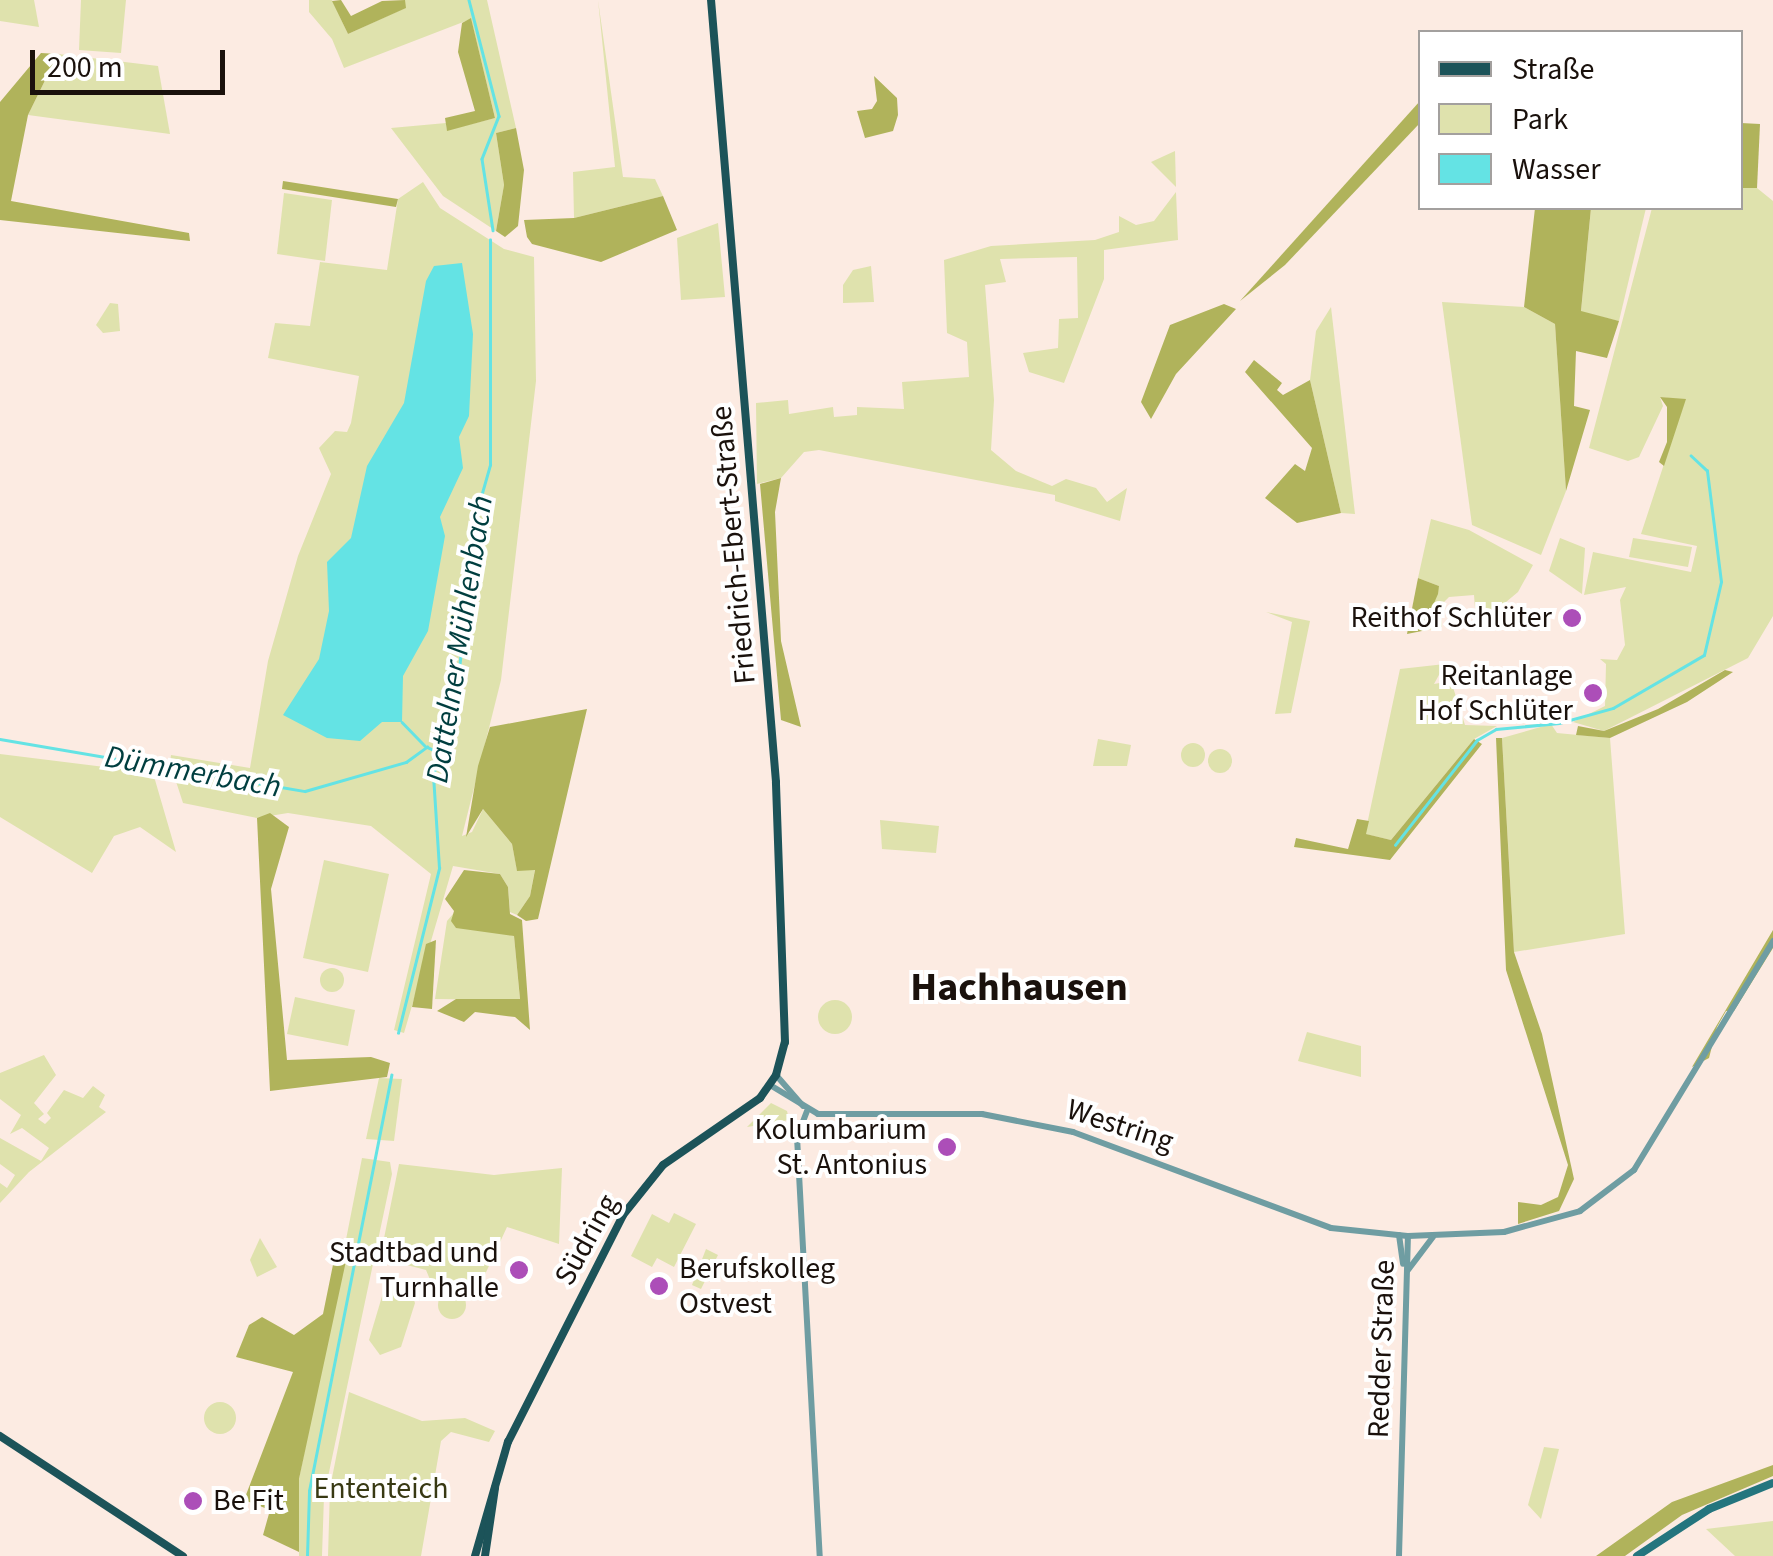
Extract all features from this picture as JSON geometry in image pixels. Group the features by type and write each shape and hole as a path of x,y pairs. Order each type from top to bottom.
{"main road":[{"name":"Friedrich-Ebert-Straße","path":"711,0 776,782 786,1013 776,1075 770,1085"},
{"name":"Südring","path":"475,1556 500,1464 597,1264 646,1184 672,1158 746,1110 770,1085"},
{"path":"0,1436 183,1556"},
{"name":"Südring","path":"485,1556 500,1464"},
{"path":"1637,1556 1709,1509 1773,1483"}],"street":[{"name":"Redder Straße","path":"1399,1556 1406,1276 1399,1235 1435,1236 1543,1226 1611,1192 1656,1144 1773,941"},
{"path":"776,1075 807,1111"},
{"path":"770,1085 807,1111"},
{"path":"807,1111 797,1137 820,1556"},
{"name":"Westring","path":"807,1111 1009,1117 1127,1150 1314,1224 1399,1235"},
{"path":"1406,1276 1435,1236"}],"green space":[{"path":"0,0 34,0 39,27 0,21"},
{"path":"81,0 126,0 121,53 79,50"},
{"path":"309,0 332,0 348,34 405,8 405,0 487,0 516,128 496,133 504,185 496,231 443,196 391,128 446,123 447,130 495,118 471,19 344,68 332,39 309,12"},
{"path":"341,0 351,16 382,1 405,0 406,8 348,34 332,1"},
{"path":"598,0 623,177 655,179 663,196 574,218 573,172 615,167"},
{"path":"471,18 495,118 447,131 445,118 475,111 458,52 462,23"},
{"path":"41,53 58,54 28,115 11,201 189,233 190,241 0,220 0,102"},
{"path":"58,54 158,66 170,134 28,115"},
{"path":"874,76 897,98 898,115 893,131 865,138 857,111 872,109 877,101"},
{"path":"1418,103 1418,125 1285,265 1240,301"},
{"path":"1743,123 1760,124 1757,188 1743,188"},
{"path":"516,128 524,170 518,226 505,237 496,231 504,185 496,133"},
{"path":"1175,151 1176,187 1151,162"},
{"path":"283,181 398,199 396,207 282,189"},
{"path":"423,182 440,208 504,249 534,257 536,381 501,680 462,836 472,832 483,809 512,844 517,870 535,869 530,896 517,915 510,912 508,887 500,874 453,866 404,1033 394,1030 431,874 371,826 288,813 257,818 183,803 170,763 171,755 250,768 268,661 298,556 331,474 319,448 335,431 347,432 351,423 359,376 268,358 275,323 310,326 320,262 387,270 398,199"},
{"path":"1743,188 1757,188 1773,201 1773,616 1748,658 1604,731 1573,722 1605,706 1606,664 1600,659 1617,660 1625,645 1620,600 1626,587 1584,595 1593,552 1691,572 1697,546 1641,534 1685,400 1660,397 1663,406 1639,457 1628,461 1589,448 1651,210 1743,210"},
{"path":"1176,192 1178,240 1104,250 1104,279 1064,383 1029,372 1023,353 1058,348 1059,319 1078,318 1077,257 1000,259 1006,282 985,285 994,400 991,450 1016,471 1052,486 1066,479 1096,488 1107,502 1127,488 1120,521 1055,501 1055,495 819,450 804,452 781,478 757,484 756,403 788,400 789,414 833,407 834,417 857,415 857,407 904,409 902,382 969,377 967,342 947,333 944,260 991,246 1095,240 1119,232 1119,216 1136,225 1154,221"},
{"path":"284,193 332,200 325,261 277,254"},
{"path":"663,196 677,230 601,262 532,244 527,237 524,220 574,218"},
{"path":"1535,210 1591,210 1581,311 1619,321 1607,358 1576,351 1574,406 1590,410 1566,491 1555,324 1524,307"},
{"path":"1591,210 1646,210 1619,321 1581,312"},
{"path":"718,223 725,297 681,300 677,238"},
{"path":"871,266 874,302 843,303 843,285 853,270"},
{"path":"1442,302 1524,307 1555,324 1566,491 1541,555 1472,525"},
{"path":"110,303 118,304 120,331 103,333 96,325"},
{"path":"1224,304 1236,309 1176,374 1151,419 1141,402 1170,325"},
{"path":"1331,307 1355,514 1341,513 1310,380 1316,331"},
{"path":"1254,360 1282,383 1277,390 1283,395 1310,380 1341,513 1297,523 1265,498 1295,464 1305,471 1312,448 1245,372"},
{"path":"1660,397 1686,399 1664,466 1659,462 1667,442 1667,407"},
{"path":"781,478 775,512 781,641 801,727 781,720 760,484"},
{"path":"1431,519 1469,530 1533,565 1518,592 1482,622 1476,621 1474,595 1449,597 1440,606 1442,627 1422,631 1439,586 1418,578"},
{"path":"1560,538 1585,548 1582,594 1549,571"},
{"path":"1633,538 1692,547 1688,567 1629,557"},
{"path":"1418,578 1439,586 1438,594 1422,631 1407,634"},
{"path":"1266,612 1310,621 1291,713 1275,714 1292,622"},
{"path":"1445,664 1434,684 1451,681 1465,725 1497,726 1474,739 1391,840 1365,834 1400,669"},
{"path":"1725,670 1733,672 1687,702 1610,738 1576,735 1578,726 1604,731 1658,709"},
{"path":"587,709 538,919 526,921 517,915 530,896 535,870 517,871 512,844 483,809 466,837 478,766 490,727"},
{"path":"1551,724 1557,733 1610,738 1625,934 1514,952 1502,738"},
{"path":"1496,738 1502,738 1514,952 1542,1034 1574,1179 1559,1211 1518,1224 1518,1202 1541,1205 1558,1197 1568,1165 1506,970"},
{"path":"1098,739 1131,745 1127,766 1093,766"},
{"path":"1474,739 1482,744 1390,860 1294,847 1296,838 1348,849 1357,819 1369,821 1366,834 1391,840"},
{"path":"1193,743 1205,755 1193,767 1181,755"},
{"path":"1220,749 1232,761 1220,773 1208,761"},
{"path":"0,754 153,773 176,852 140,827 114,836 92,873 0,817"},
{"path":"270,813 289,827 271,889 287,1060 371,1057 390,1063 387,1077 270,1091 257,818"},
{"path":"880,820 939,826 936,853 882,849"},
{"path":"324,860 389,874 368,972 303,958"},
{"path":"464,870 500,874 508,887 510,914 522,920 530,1030 515,1017 475,1012 464,1022 437,1011 456,999 520,999 514,936 456,928 451,921 454,911 445,899"},
{"path":"453,914 452,921 514,936 520,1000 435,999 447,921"},
{"path":"1773,930 1773,948 1734,1011 1726,1011 1717,1027 1709,1058 1692,1067"},
{"path":"436,940 432,1009 412,1007 426,944"},
{"path":"332,968 344,980 332,992 320,980"},
{"path":"295,997 355,1010 348,1046 287,1034"},
{"path":"835,1000 847,1005 852,1017 847,1029 835,1034 823,1029 818,1017 823,1005"},
{"path":"1307,1032 1361,1046 1361,1077 1298,1061"},
{"path":"44,1055 56,1075 34,1103 44,1114 38,1119 45,1124 51,1118 47,1113 64,1090 83,1098 93,1086 105,1095 99,1107 106,1112 29,1172 0,1203 0,1183 7,1188 15,1175 0,1164 0,1138 41,1161 49,1148 22,1128 10,1134 21,1115 0,1099 0,1073"},
{"path":"379,1078 402,1079 394,1141 366,1139"},
{"path":"771,1103 787,1111 789,1120 747,1127"},
{"path":"362,1158 390,1162 392,1174 324,1496 322,1556 299,1556 299,1479"},
{"path":"399,1164 494,1175 562,1168 559,1244 507,1227 475,1296 431,1282 426,1270 380,1258"},
{"path":"674,1213 696,1224 674,1267 657,1258 652,1267 631,1256 652,1214 669,1223"},
{"path":"260,1238 277,1267 257,1277 250,1260"},
{"path":"337,1245 349,1247 299,1479 299,1552 263,1535 270,1510 244,1500 293,1372 236,1357 249,1325 262,1317 294,1335 323,1314"},
{"path":"706,1249 718,1255 701,1289 692,1285"},
{"path":"393,1285 410,1289 415,1303 401,1347 380,1355 369,1340 383,1293"},
{"path":"452,1291 462,1295 466,1305 462,1315 452,1319 442,1315 438,1305 442,1295"},
{"name":"Ententeich","path":"349,1392 422,1421 465,1418 495,1431 489,1442 451,1432 441,1441 421,1556 328,1556 330,1488"},
{"path":"220,1402 232,1406 236,1418 232,1430 220,1434 208,1430 204,1418 208,1406"},
{"path":"1544,1447 1559,1449 1541,1519 1528,1505"},
{"path":"1773,1465 1773,1476 1682,1515 1625,1556 1596,1556 1672,1502"},
{"path":"1773,1521 1773,1556 1735,1556 1706,1529"}],"water":[{"path":"462,263 473,334 469,416 459,437 463,468 440,517 445,536 428,631 403,676 402,722 382,722 360,741 327,738 283,715 319,659 329,611 327,562 351,538 367,466 404,403 426,281 434,266"}],"waterway":[{"name":"Dattelner Mühlenbach","path":"469,0 499,116 482,159 493,230"},
{"name":"Dattelner Mühlenbach","path":"398,1033 439,868 433,775 455,706 476,514 490,465 490,240"},
{"path":"1395,845 1477,740 1496,729 1559,723 1613,708 1704,655 1721,582 1707,471 1691,456"},
{"path":"402,722 425,746"},
{"name":"Dümmerbach","path":"0,739 305,791 406,762 427,747 436,751"},
{"name":"Dattelner Mühlenbach","path":"307,1556 309,1491 391,1075"}],"place":[{"name":"Reithof Schlüter","path":"1572,618"},
{"name":"Reitanlage Hof Schlüter","path":"1593,693"},
{"name":"Kolumbarium St. Antonius","path":"947,1147"},
{"name":"Stadtbad und Turnhalle","path":"519,1270"},
{"name":"Berufskolleg Ostvest","path":"659,1286"},
{"name":"Be Fit","path":"193,1501"}],"district":[{"name":"Hachhausen","path":"1019,988"}]}
